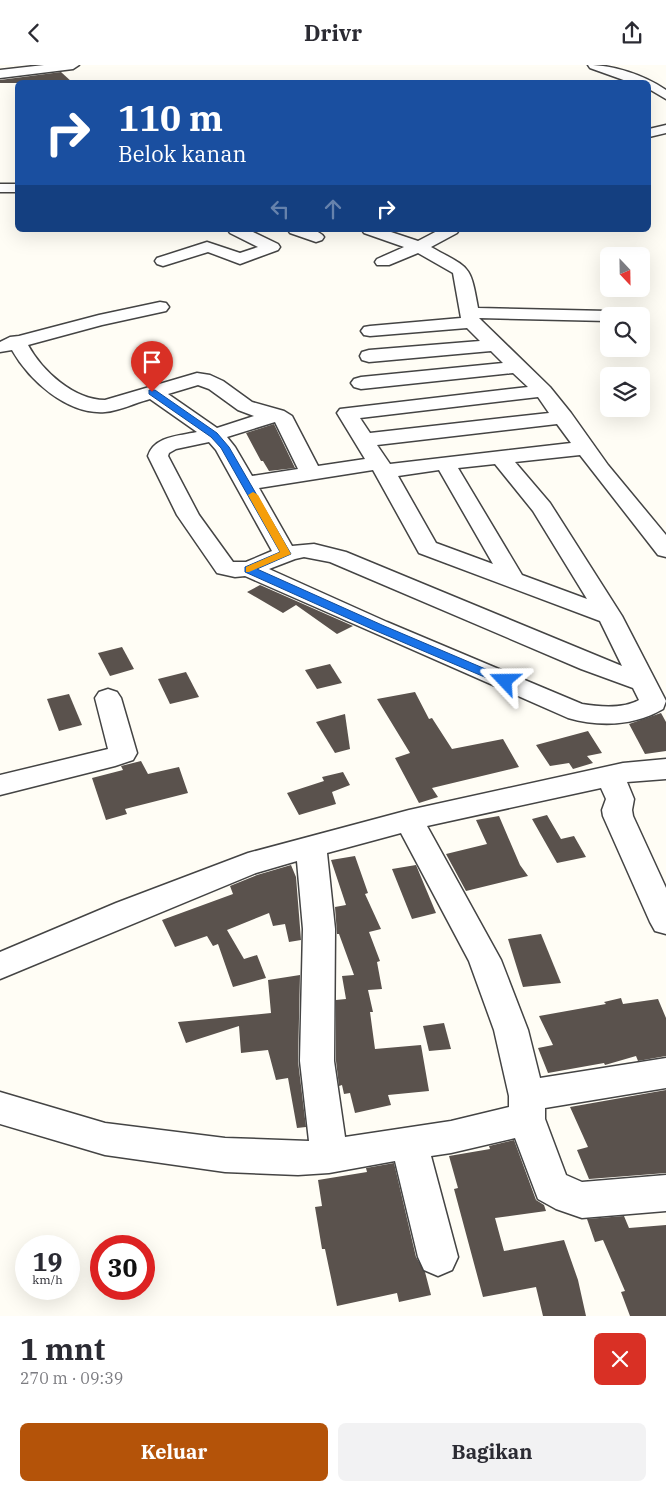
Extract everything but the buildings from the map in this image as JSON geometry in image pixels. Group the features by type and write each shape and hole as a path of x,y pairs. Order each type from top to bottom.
{"street":[{"path":"0,74 73,65"},
{"path":"594,65 636,80"},
{"path":"613,72 642,67"},
{"path":"34,69 43,80"},
{"path":"651,85 666,95"},
{"path":"651,133 666,129"},
{"path":"0,188 15,188"},
{"path":"163,261 207,247 240,259 272,247 240,232"},
{"path":"302,232 316,237"},
{"path":"376,232 420,247 460,270 464,277 471,318 516,367 543,391 564,417 584,448 666,549"},
{"path":"383,262 420,247 447,232"},
{"path":"370,331 471,318 528,305 600,315"},
{"path":"8,344 160,307"},
{"path":"8,344 59,390 92,406 106,406 152,392 203,379 207,380 246,407 278,415 285,420 310,472"},
{"path":"369,356 497,345"},
{"path":"361,383 516,367"},
{"path":"543,391 347,413 382,467 427,548 610,616"},
{"path":"152,392 214,435 225,447 286,554"},
{"path":"278,415 214,435 170,444 160,450 158,456 188,515 225,568 249,569 378,627 577,712 606,715 645,710 654,703 610,616 542,508 500,457"},
{"path":"365,440 564,417"},
{"path":"246,483 310,472 445,463 584,448"},
{"path":"445,463 514,581"},
{"path":"249,569 286,554 311,550 338,557 590,663 643,682"},
{"path":"0,785 115,757 123,753 108,698"},
{"path":"0,966 18,960 127,912 248,864 409,820 610,776 666,769"},
{"path":"610,776 620,799 617,810 618,816 666,922"},
{"path":"409,820 485,960 511,1030 527,1108 551,1187 569,1197 582,1200 666,1193"},
{"path":"311,846 319,929 317,1061 329,1156"},
{"path":"0,1108 106,1139 225,1155 298,1158 329,1156 409,1142 451,1137 527,1108 666,1073"},
{"path":"409,1142 438,1257"}],"slow traffic":[{"path":"249,569 286,554 253,495"}],"route":[{"path":"152,392 214,435 225,447 286,554 249,569 505,681"}]}
